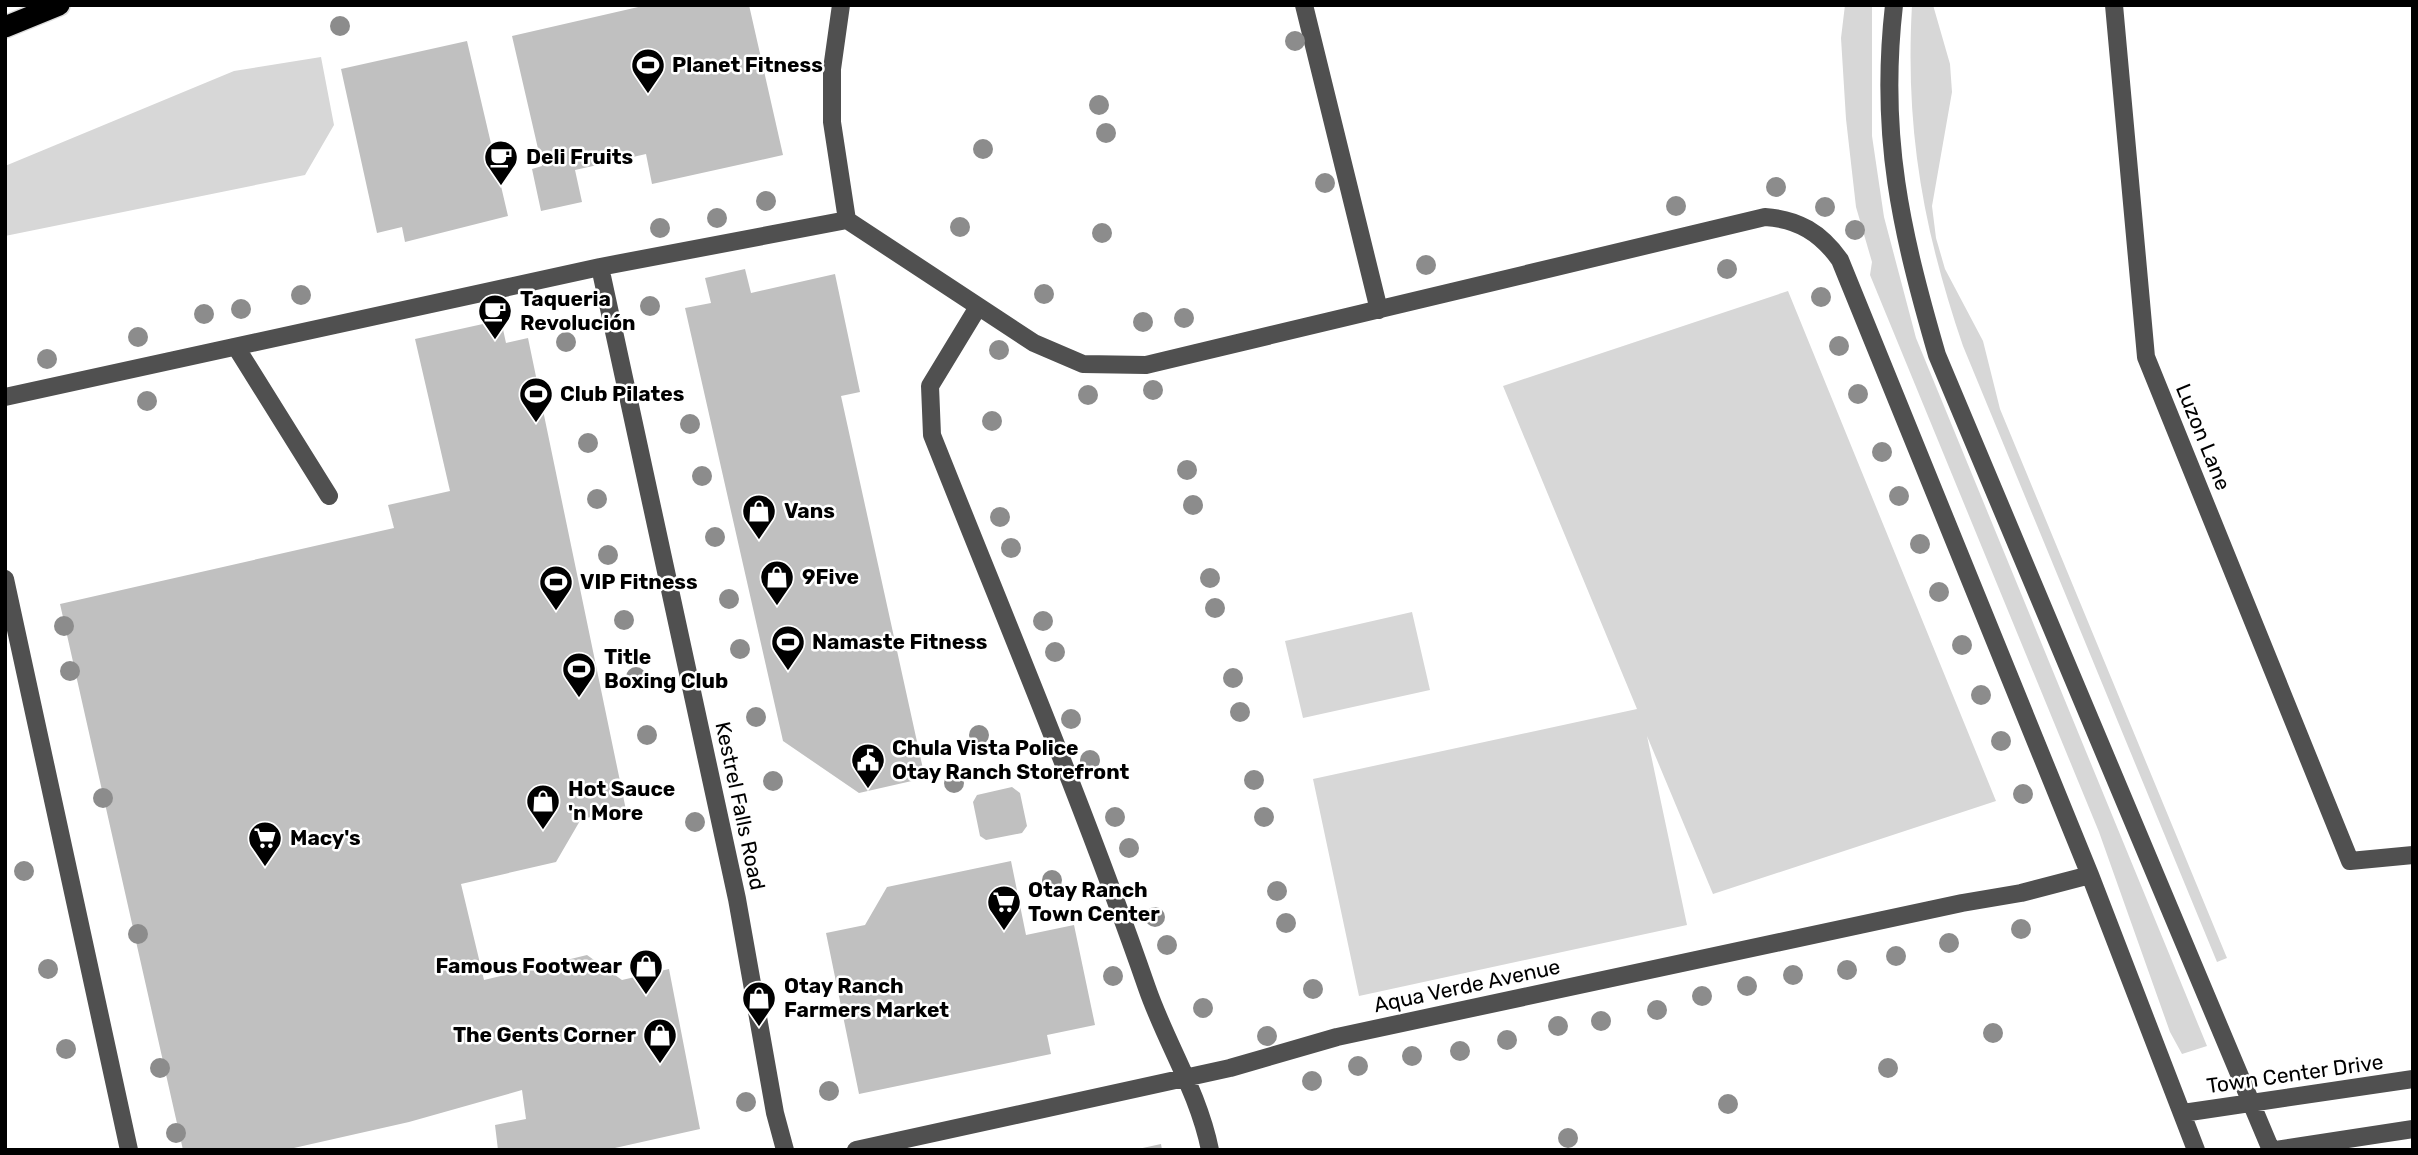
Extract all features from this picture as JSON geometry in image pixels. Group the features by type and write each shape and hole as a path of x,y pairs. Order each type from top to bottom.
{"highway":[{"path":"5,27 59,5"}],"street":[{"path":"841,5 832,69 832,122 847,220"},
{"path":"1304,5 1379,310"},
{"path":"1894,5 1889,52 1888,126 1896,198 1937,355 2271,1150"},
{"name":"Luzon Lane","path":"2114,5 2146,357 2350,861 2413,855"},
{"path":"5,397 600,267 847,220 1034,343 1083,364 1146,365 1765,218 1796,223 1821,238 1840,260 2090,875 2196,1150"},
{"name":"Kestrel Falls Road","path":"600,267 737,899 775,1114 785,1150"},
{"path":"978,307 930,386 932,435 1114,890 1153,1003 1188,1077 1204,1120 1210,1150"},
{"path":"236,346 329,496"},
{"path":"5,579 129,1150"},
{"name":"Aqua Verde Avenue","path":"856,1150 1188,1077 1338,1037 1962,903 2021,893 2090,875"},
{"name":"Town Center Drive","path":"2183,1113 2413,1079"},
{"path":"2276,1150 2413,1129"}],"shaded area":[{"path":"1845,5 1872,5 1872,136 1884,217 1916,338 2207,1046 2182,1054 2170,1032 2099,832 1870,275 1872,262 1856,207 1846,119 1841,38"},
{"path":"1912,5 1933,5 1950,64 1952,92 1932,206 1936,238 1945,269 1983,341 2000,409 2227,958 2217,962 1963,346 1949,303 1927,219 1920,178 1911,94"},
{"path":"321,57 334,125 305,175 5,236 5,166 234,71"},
{"path":"1788,291 1996,801 1713,894 1647,736 1687,925 1359,996 1313,779 1637,709 1503,386"},
{"path":"1412,612 1430,690 1303,718 1285,641"}],"building":[{"name":"Planet Fitness","path":"647,5 749,5 783,155 652,184 646,154 575,170 582,202 541,211 532,169 542,166 512,36"},
{"path":"467,41 508,216 405,242 402,227 377,233 341,69"},
{"path":"745,269 751,293 835,274 860,392 841,396 925,778 859,793 783,741 685,308 711,303 705,278"},
{"path":"501,320 506,343 528,338 626,810 581,819 556,862 461,884 484,980 587,955 622,980 669,969 700,1129 606,1150 498,1150 495,1125 526,1119 522,1090 409,1122 285,1150 183,1150 60,604 394,528 388,505 450,491 415,339"},
{"path":"1012,787 1020,793 1027,826 1022,833 986,840 980,836 973,802 977,795"},
{"path":"1011,861 1026,935 1074,925 1095,1025 1047,1035 1051,1054 859,1094 826,933 865,925 887,887"},
{"path":"1161,1144 1162,1150 1138,1150 1138,1149"}],"place":[{"name":"Planet Fitness","path":"648,95"},
{"name":"Deli Fruits","path":"501,187"},
{"name":"Taqueria Revolución","path":"495,341"},
{"name":"Club Pilates","path":"536,424"},
{"name":"Vans","path":"759,541"},
{"name":"9Five","path":"777,607"},
{"name":"VIP Fitness","path":"556,612"},
{"name":"Namaste Fitness","path":"788,672"},
{"name":"Title Boxing Club","path":"579,699"},
{"name":"Chula Vista Police Otay Ranch Storefront","path":"868,790"},
{"name":"Hot Sauce 'n More","path":"543,831"},
{"name":"Macy's","path":"265,868"},
{"name":"Otay Ranch Town Center","path":"1004,932"},
{"name":"Famous Footwear","path":"646,996"},
{"name":"Otay Ranch Farmers Market","path":"759,1028"},
{"name":"The Gents Corner","path":"660,1065"}]}
